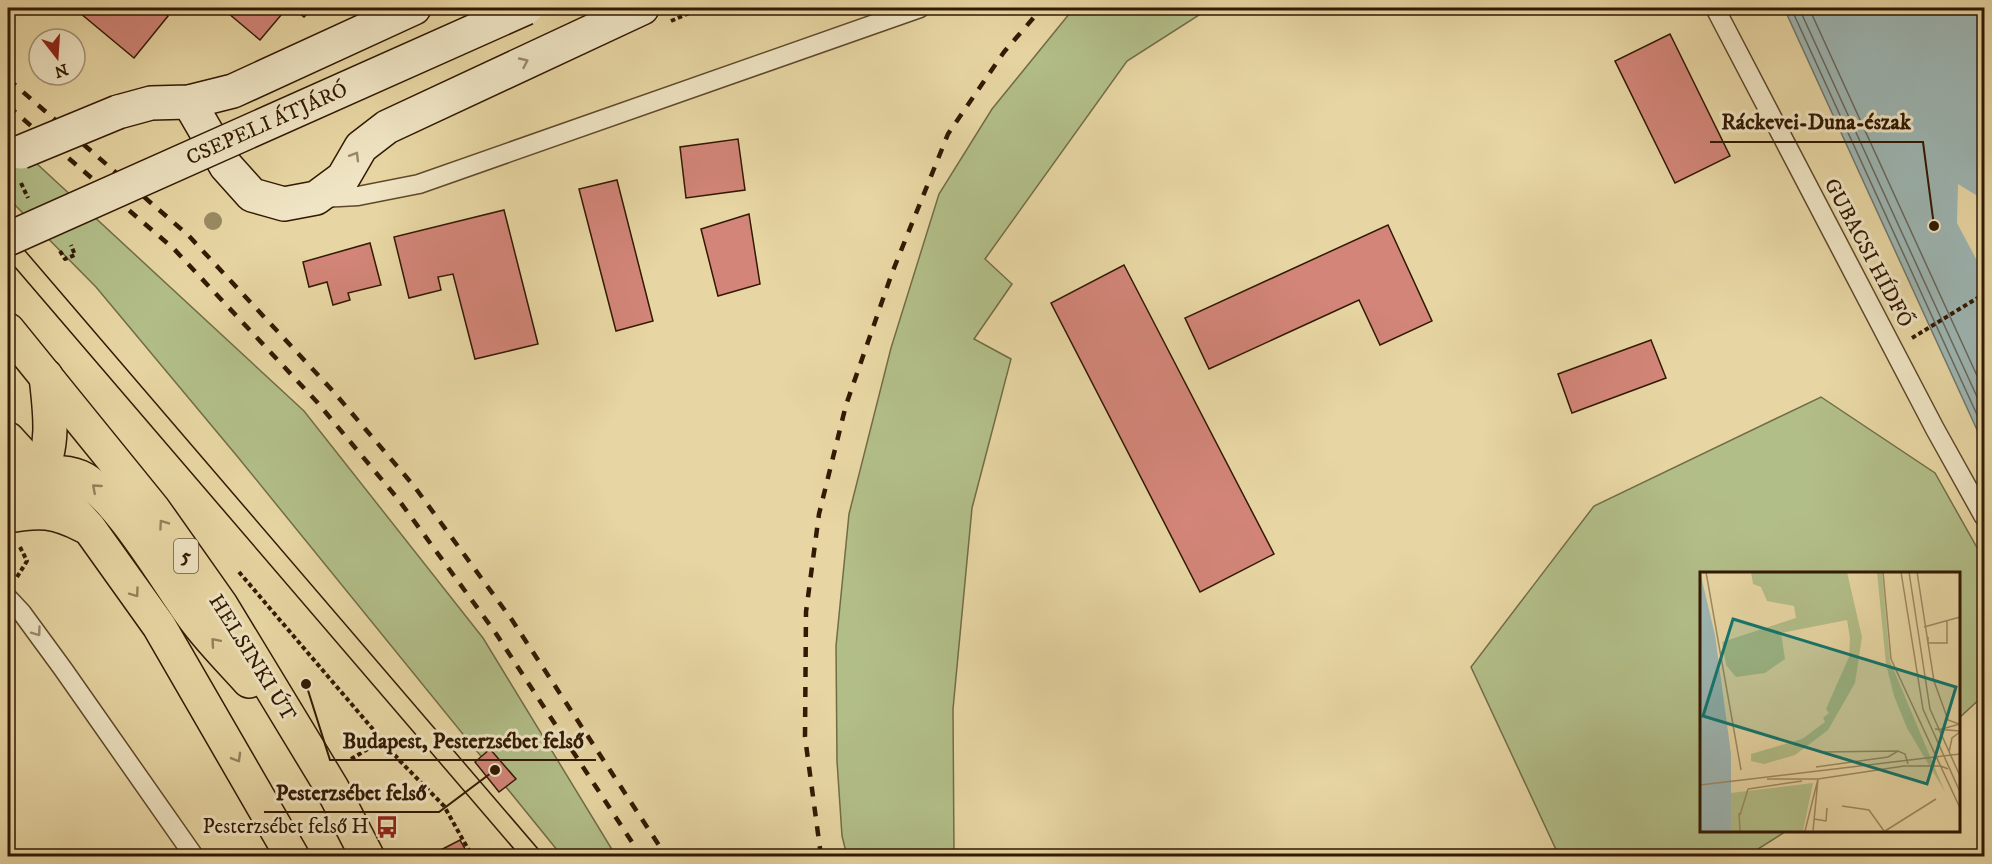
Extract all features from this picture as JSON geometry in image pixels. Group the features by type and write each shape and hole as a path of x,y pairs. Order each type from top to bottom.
{"main road":[{"path":"12,164 118,112 151,103 189,102 233,91 414,8"},
{"name":"CSEPELI ÁTJÁRÓ","path":"8,238 526,8"},
{"path":"189,102 226,166 252,195 284,204 316,198 343,178 361,147 387,127 642,8"},
{"name":"HELSINKI ÚT","path":"8,330 154,510 220,605 309,749 367,856"},
{"path":"8,502 51,423 46,376"},
{"path":"8,439 23,475 89,528 159,626 292,856"},
{"path":"23,475 78,476 96,485 131,528 198,623 309,749"},
{"path":"12,527 36,511 61,514 89,528"}],"lane":[{"path":"316,198 358,196 419,184 920,8"},
{"name":"GUBACSI HÍDFŐ","path":"1715,8 1984,517"},
{"path":"8,598 22,613 63,669 194,856"}],"path":[{"path":"12,164 24,192"},
{"path":"1894,350 1984,294"},
{"path":"12,527 27,561 14,581"},
{"path":"232,563 383,740 444,806 472,856"},
{"path":"351,759 383,740"}],"green space":[{"path":"1074,8 1210,8 1127,61 985,259 1012,284 974,339 1011,359 972,508 953,709 954,856 847,856 842,836 837,761 836,646 849,514 891,348 939,194 992,109"},
{"path":"8,137 304,411 483,638 616,856 562,856 237,456 96,287 8,198"},
{"path":"1821,397 1935,473 1984,560 1984,695 1959,718 1959,572 1700,572 1700,831 1786,831 1747,856 1559,856 1471,667 1594,506"}],"water":[{"path":"1784,8 1984,8 1984,445"}],"pier":[{"path":"1958,184 1984,200 1984,274 1957,223"}],"building":[{"path":"74,8 158,8 168,16 134,58"},
{"path":"222,8 287,8 260,40"},
{"path":"293,8 313,8 304,17"},
{"path":"1670,34 1730,156 1675,183 1615,61"},
{"path":"738,139 745,190 686,198 680,147"},
{"path":"617,180 653,321 616,331 579,189"},
{"path":"504,210 538,344 475,359 453,274 438,277 441,290 409,298 394,237"},
{"path":"749,214 760,284 718,296 701,229"},
{"path":"1388,225 1432,321 1380,345 1359,300 1209,369 1185,318"},
{"path":"370,243 381,285 348,293 350,300 333,305 327,282 309,287 303,262"},
{"path":"1124,265 1274,554 1200,592 1051,303"},
{"path":"1651,340 1666,378 1572,413 1558,374"},
{"path":"490,749 516,779 499,792 475,762"},
{"path":"460,840 469,856 429,856"}],"tram line":[{"path":"8,231 544,856"},
{"path":"8,259 520,856"}],"railway":[{"path":"821,856 805,737 806,612 819,514 846,405 892,273 948,134 1004,52 1042,8"},
{"path":"8,79 188,235 332,390 414,486 512,620 666,856"},
{"path":"8,106 174,249 317,402 398,499 495,632 641,856"}],"place":[{"name":"Ráckevei-Duna-észak","path":"1934,226"},
{"name":"Budapest, Pesterzsébet felső","path":"306,684"},
{"name":"Pesterzsébet felső","path":"495,770"},
{"name":"Pesterzsébet felső H","path":"387,827"}]}
